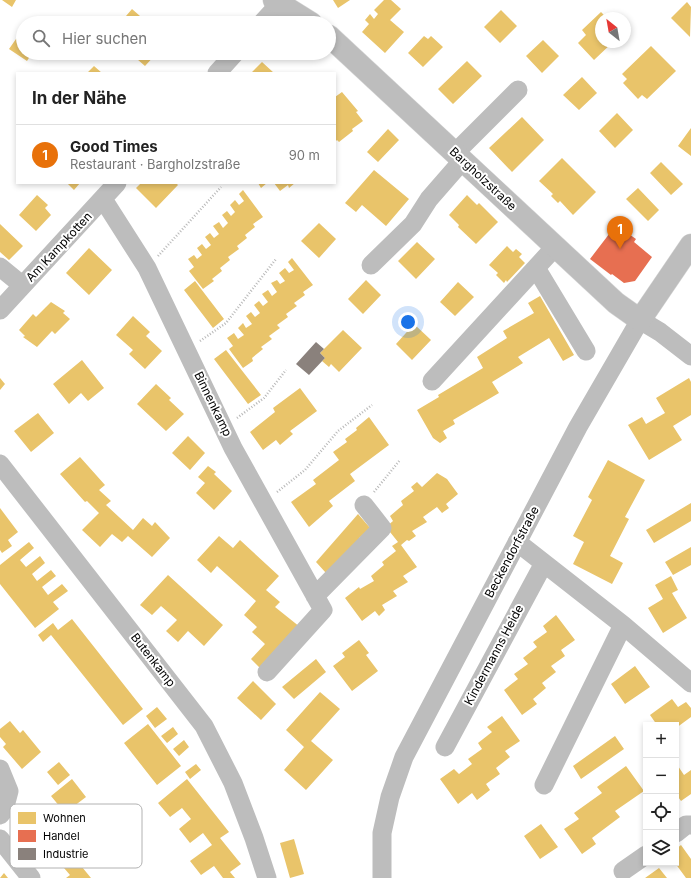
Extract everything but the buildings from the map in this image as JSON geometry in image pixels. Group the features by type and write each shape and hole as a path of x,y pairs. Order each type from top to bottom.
{"main road":[{"path":"279,1 301,16"},
{"name":"Bargholzstraße","path":"336,42 616,304 640,320"},
{"name":"Beckendorfstraße","path":"640,320 691,245"}],"street":[{"path":"267,16 279,1"},
{"path":"218,72 229,60"},
{"path":"371,265 413,224 459,156 518,90"},
{"name":"Am Kampkotten","path":"0,310 116,184"},
{"name":"Binnenkamp","path":"103,199 147,268 224,427 263,502 319,603"},
{"path":"432,380 555,247"},
{"path":"0,267 22,285"},
{"path":"536,268 586,351"},
{"path":"640,320 660,332 691,356"},
{"name":"Beckendorfstraße","path":"382,878 382,833 390,797 404,757 578,427 640,320"},
{"name":"Butenkamp","path":"0,464 204,726 233,782 267,878"},
{"path":"267,672 319,603 382,528 364,505"},
{"path":"517,542 623,626 691,683"},
{"name":"Kindermanns Heide","path":"445,747 544,563"},
{"path":"544,785 623,626"},
{"path":"0,769 9,791 2,812"},
{"path":"679,831 686,825 691,825"},
{"path":"0,839 10,852"},
{"path":"623,872 643,857"},
{"path":"23,868 31,878"}],"path":[{"path":"147,268 222,187"},
{"path":"187,351 226,322 276,259"},
{"path":"224,427 264,398 286,370"},
{"path":"263,502 305,470 338,431 372,405"},
{"path":"364,505 400,460"}],"place":[{"name":"Good Times","path":"620,249"}]}
